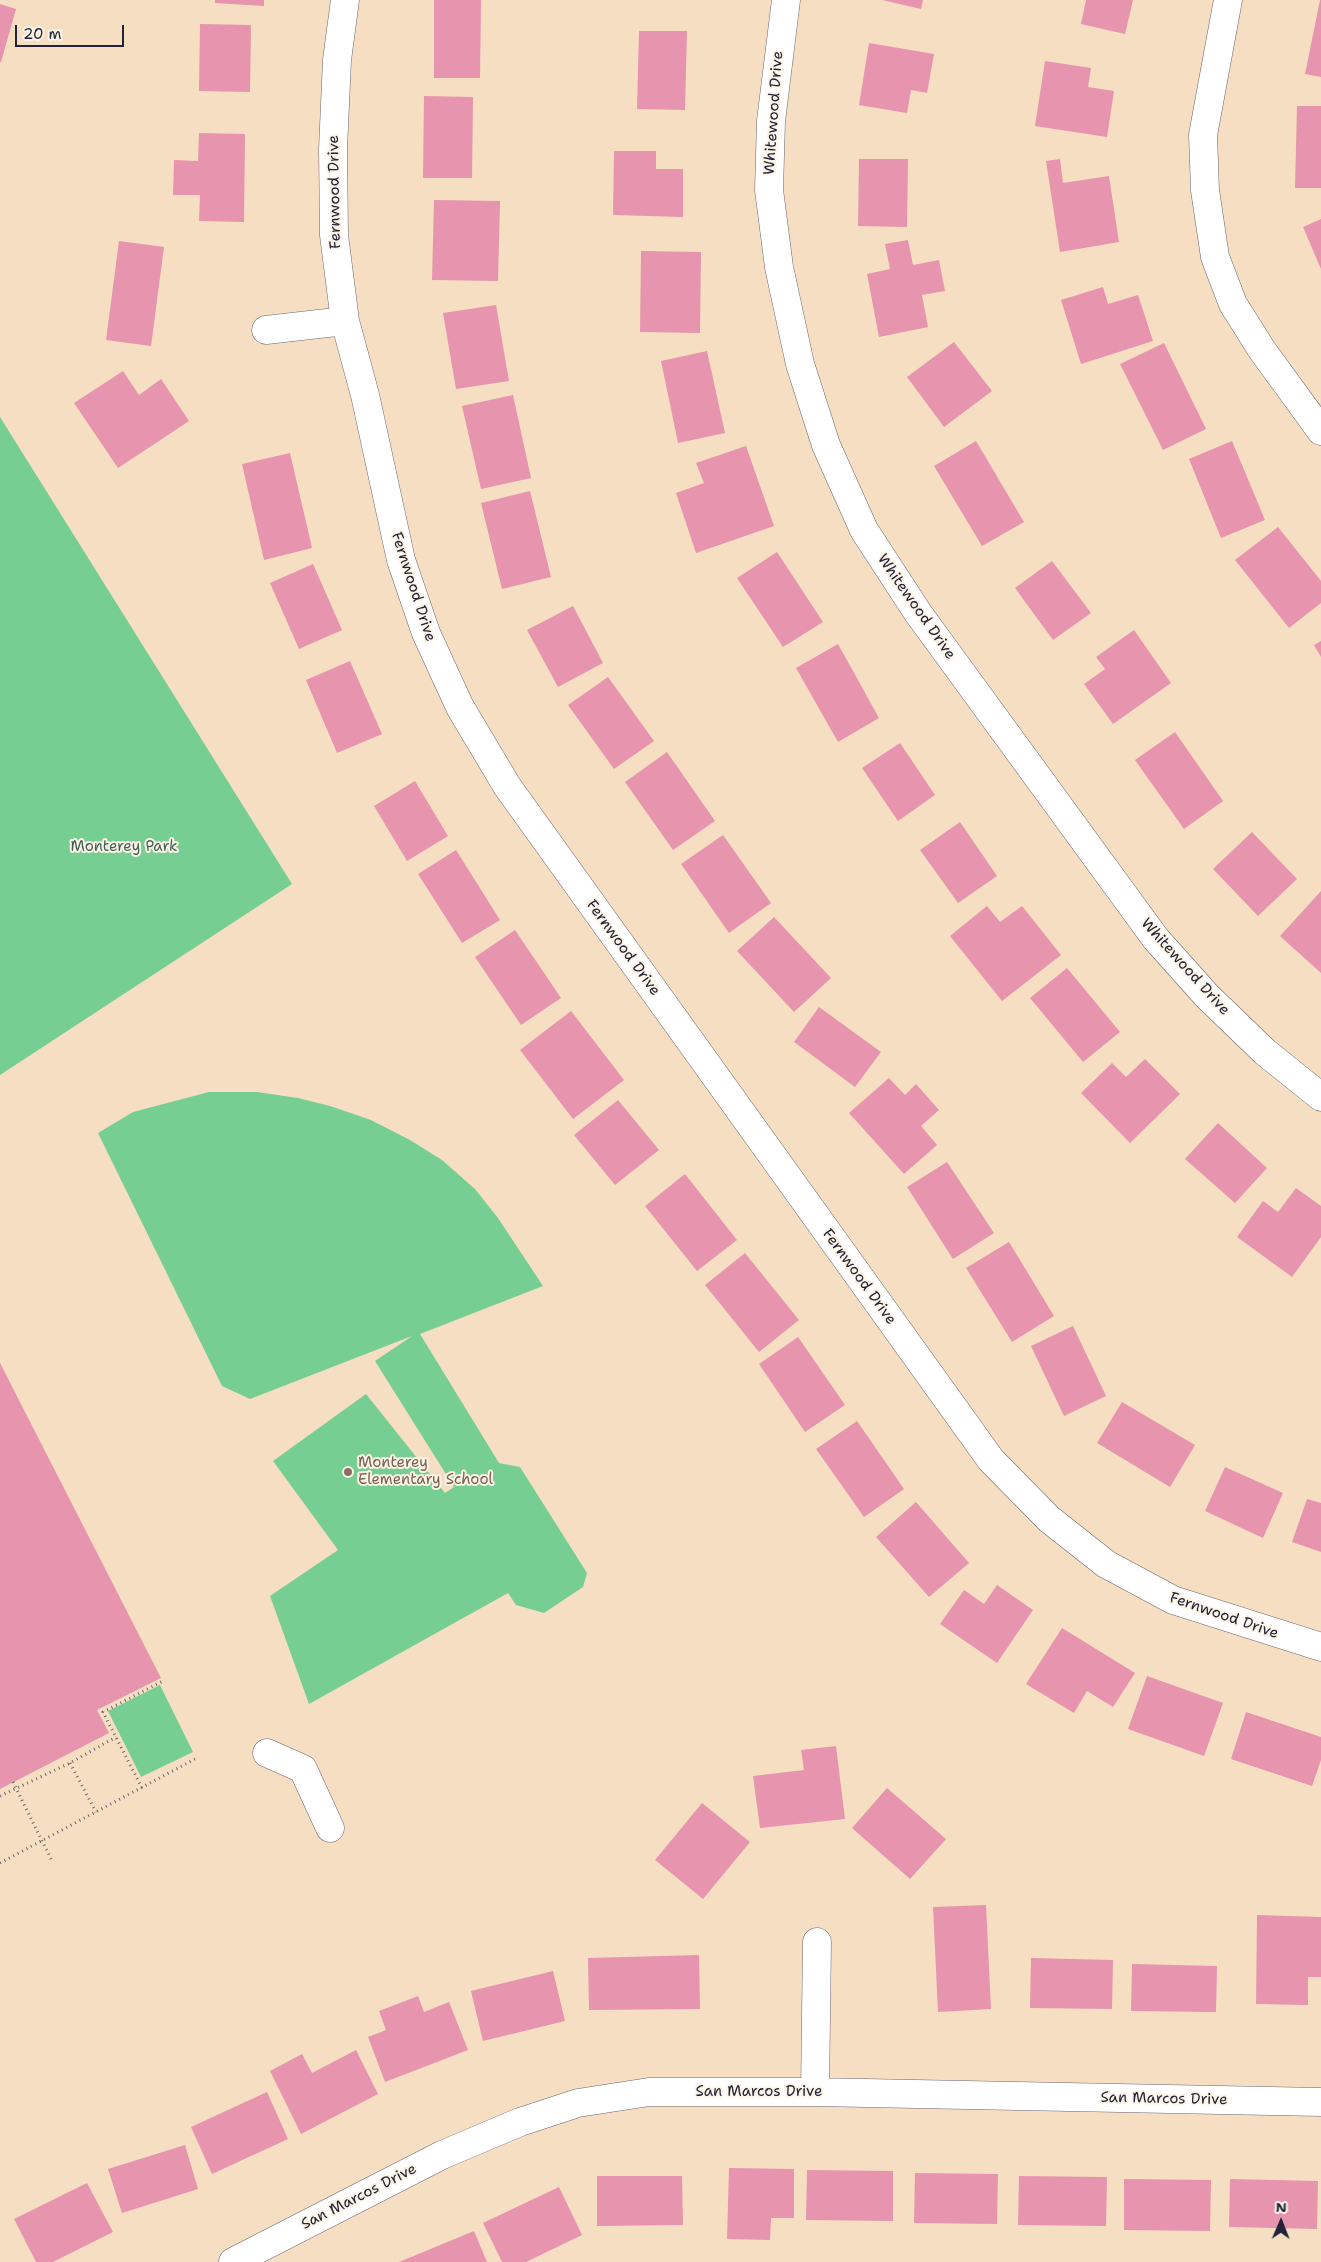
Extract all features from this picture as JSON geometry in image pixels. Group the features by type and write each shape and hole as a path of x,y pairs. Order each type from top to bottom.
{"street":[{"name":"Fernwood Drive","path":"345,0 337,60 333,149 334,235 344,321 365,395 401,560 426,633 460,707 507,786 991,1460 1049,1519 1106,1564 1173,1600 1321,1647"},
{"name":"Whitewood Drive","path":"786,0 770,121 769,190 779,267 800,364 826,446 864,530 918,613 1156,939 1207,996 1265,1052 1321,1097"},
{"path":"1228,0 1203,135 1205,190 1215,257 1233,304 1262,350 1321,431"},
{"path":"266,330 344,321"},
{"path":"267,1753 303,1769 330,1828"},
{"path":"815,2092 817,1942"},
{"name":"San Marcos Drive","path":"233,2262 442,2155 520,2122 578,2103 649,2092 815,2092 1321,2102"}],"path":[{"path":"142,1788 103,1712 163,1681"},
{"path":"0,1796 70,1763 116,1737"},
{"path":"0,1863 195,1760"},
{"path":"70,1763 96,1812"},
{"path":"12,1782 52,1861"}],"green space":[{"name":"Monterey Park","path":"0,417 292,884 0,1075"},
{"path":"209,1092 257,1092 298,1098 330,1106 371,1120 410,1140 442,1160 475,1189 498,1218 543,1286 420,1334 499,1463 520,1467 587,1573 583,1587 544,1613 516,1605 508,1593 309,1704 270,1596 338,1550 273,1461 366,1394 445,1493 454,1487 375,1361 412,1336 250,1399 222,1386 98,1133 133,1112"},
{"path":"160,1685 193,1752 141,1777 108,1711"}],"building":[{"path":"215,0 264,0 264,6 215,3"},
{"path":"434,0 481,0 480,78 434,78"},
{"path":"882,0 923,0 921,9"},
{"path":"1086,0 1133,0 1125,34 1081,24"},
{"path":"1321,0 1321,77 1305,74"},
{"path":"0,4 16,9 1,62 0,62"},
{"path":"200,24 251,25 250,92 199,91"},
{"path":"639,31 687,31 685,110 637,109"},
{"path":"869,43 934,54 927,93 911,90 907,113 859,105"},
{"path":"1045,61 1091,68 1088,87 1114,91 1107,137 1035,126"},
{"path":"424,96 473,97 472,178 423,178"},
{"path":"1297,106 1321,106 1321,188 1295,188"},
{"path":"199,133 245,134 244,222 199,221 200,195 173,195 174,160 198,161"},
{"path":"614,151 656,151 656,169 683,169 683,217 613,215"},
{"path":"859,159 908,159 907,227 858,226"},
{"path":"1060,159 1063,183 1109,176 1119,242 1060,252 1046,161"},
{"path":"434,200 500,201 498,281 432,280"},
{"path":"1321,219 1321,269 1303,227"},
{"path":"908,240 913,265 939,260 945,291 922,295 928,327 879,337 867,274 890,269 885,244"},
{"path":"119,241 164,247 151,346 106,340"},
{"path":"641,251 701,252 700,333 640,332"},
{"path":"1103,287 1108,304 1138,295 1153,341 1081,364 1061,300"},
{"path":"496,305 509,381 456,389 443,313"},
{"path":"954,342 992,391 944,427 907,377"},
{"path":"1164,343 1206,429 1163,450 1120,364"},
{"path":"707,351 725,433 678,443 661,361"},
{"path":"123,371 139,395 161,379 189,421 118,468 74,403"},
{"path":"513,395 531,478 481,489 462,406"},
{"path":"976,441 1024,522 982,546 934,466"},
{"path":"1232,441 1265,520 1221,538 1189,459"},
{"path":"746,446 774,526 696,553 676,493 704,483 696,463"},
{"path":"290,453 312,548 264,560 242,464"},
{"path":"530,491 551,577 502,589 481,503"},
{"path":"1278,527 1321,581 1321,603 1289,628 1235,560"},
{"path":"777,552 823,622 783,647 737,578"},
{"path":"1052,561 1091,613 1053,640 1015,588"},
{"path":"313,564 342,630 299,649 270,583"},
{"path":"573,606 603,663 558,687 527,630"},
{"path":"1134,630 1171,683 1113,724 1084,684 1105,669 1096,657"},
{"path":"1321,641 1321,657 1314,645"},
{"path":"838,644 879,718 838,742 796,668"},
{"path":"350,661 382,734 337,753 306,680"},
{"path":"608,677 654,741 614,769 568,705"},
{"path":"1175,732 1223,801 1184,829 1135,760"},
{"path":"900,743 935,795 898,821 862,768"},
{"path":"667,752 715,821 673,850 625,782"},
{"path":"415,781 448,836 407,861 374,806"},
{"path":"960,822 997,876 958,903 920,850"},
{"path":"1252,832 1297,879 1258,916 1213,869"},
{"path":"723,835 771,903 729,933 681,864"},
{"path":"456,850 500,920 462,943 418,874"},
{"path":"1321,891 1321,973 1280,936"},
{"path":"987,906 1000,922 1022,906 1061,955 1002,1001 950,936"},
{"path":"774,917 831,978 794,1012 737,951"},
{"path":"515,930 561,998 521,1025 475,957"},
{"path":"1067,968 1120,1032 1083,1062 1030,998"},
{"path":"819,1007 881,1052 855,1087 794,1042"},
{"path":"571,1011 624,1080 573,1119 520,1050"},
{"path":"1145,1059 1180,1094 1130,1143 1081,1093 1112,1063 1126,1077"},
{"path":"889,1078 905,1095 916,1084 939,1110 921,1126 937,1145 904,1174 849,1113"},
{"path":"618,1100 659,1150 615,1185 574,1135"},
{"path":"1218,1123 1267,1168 1235,1203 1185,1159"},
{"path":"947,1162 994,1233 953,1259 907,1187"},
{"path":"685,1174 737,1240 697,1271 645,1206"},
{"path":"1296,1188 1321,1206 1321,1237 1292,1277 1237,1237 1263,1201 1278,1212"},
{"path":"1009,1242 1054,1316 1012,1342 966,1268"},
{"path":"745,1253 799,1320 759,1352 705,1285"},
{"path":"1073,1326 1106,1396 1064,1416 1031,1346"},
{"path":"798,1337 845,1405 805,1432 759,1364"},
{"path":"0,1363 161,1678 97,1710 109,1733 0,1789"},
{"path":"1122,1402 1195,1445 1170,1487 1097,1443"},
{"path":"857,1421 904,1489 864,1517 816,1449"},
{"path":"1225,1467 1283,1493 1263,1538 1205,1511"},
{"path":"1307,1499 1321,1503 1321,1552 1292,1542"},
{"path":"916,1502 969,1563 929,1597 876,1537"},
{"path":"997,1585 1033,1610 997,1663 940,1624 964,1590 984,1604"},
{"path":"1062,1628 1135,1673 1113,1707 1087,1691 1074,1713 1026,1684"},
{"path":"1147,1676 1223,1703 1204,1756 1128,1729"},
{"path":"1246,1712 1321,1737 1321,1760 1312,1786 1231,1759"},
{"path":"836,1746 845,1819 760,1828 753,1776 804,1770 801,1750"},
{"path":"887,1788 946,1839 910,1879 852,1828"},
{"path":"702,1803 750,1842 703,1899 655,1860"},
{"path":"986,1905 991,2009 938,2012 933,1907"},
{"path":"1257,1915 1321,1917 1321,1977 1308,1977 1308,2005 1256,2004"},
{"path":"699,1955 700,2009 589,2010 588,1958"},
{"path":"1031,1958 1113,1960 1112,2009 1030,2008"},
{"path":"1132,1964 1217,1966 1216,2012 1131,2011"},
{"path":"553,1971 565,2021 483,2041 471,1991"},
{"path":"418,1996 424,2012 449,2002 468,2050 385,2082 368,2037 386,2030 379,2011"},
{"path":"356,2050 378,2094 301,2134 270,2071 302,2054 312,2073"},
{"path":"267,2092 288,2139 212,2174 191,2127"},
{"path":"185,2145 198,2189 122,2213 108,2169"},
{"path":"729,2168 794,2169 794,2218 771,2218 770,2240 727,2239"},
{"path":"807,2170 893,2171 893,2221 806,2220"},
{"path":"915,2173 998,2174 997,2224 914,2223"},
{"path":"597,2176 682,2176 683,2225 597,2226"},
{"path":"1019,2176 1107,2177 1106,2226 1018,2225"},
{"path":"1124,2179 1211,2180 1210,2231 1124,2230"},
{"path":"1230,2179 1318,2181 1317,2229 1229,2227"},
{"path":"87,2183 113,2232 53,2262 36,2262 14,2219"},
{"path":"559,2187 582,2235 526,2262 502,2262 483,2223"},
{"path":"474,2231 487,2262 399,2262"}],"place":[{"name":"Monterey Elementary School","path":"348,1472"}]}
